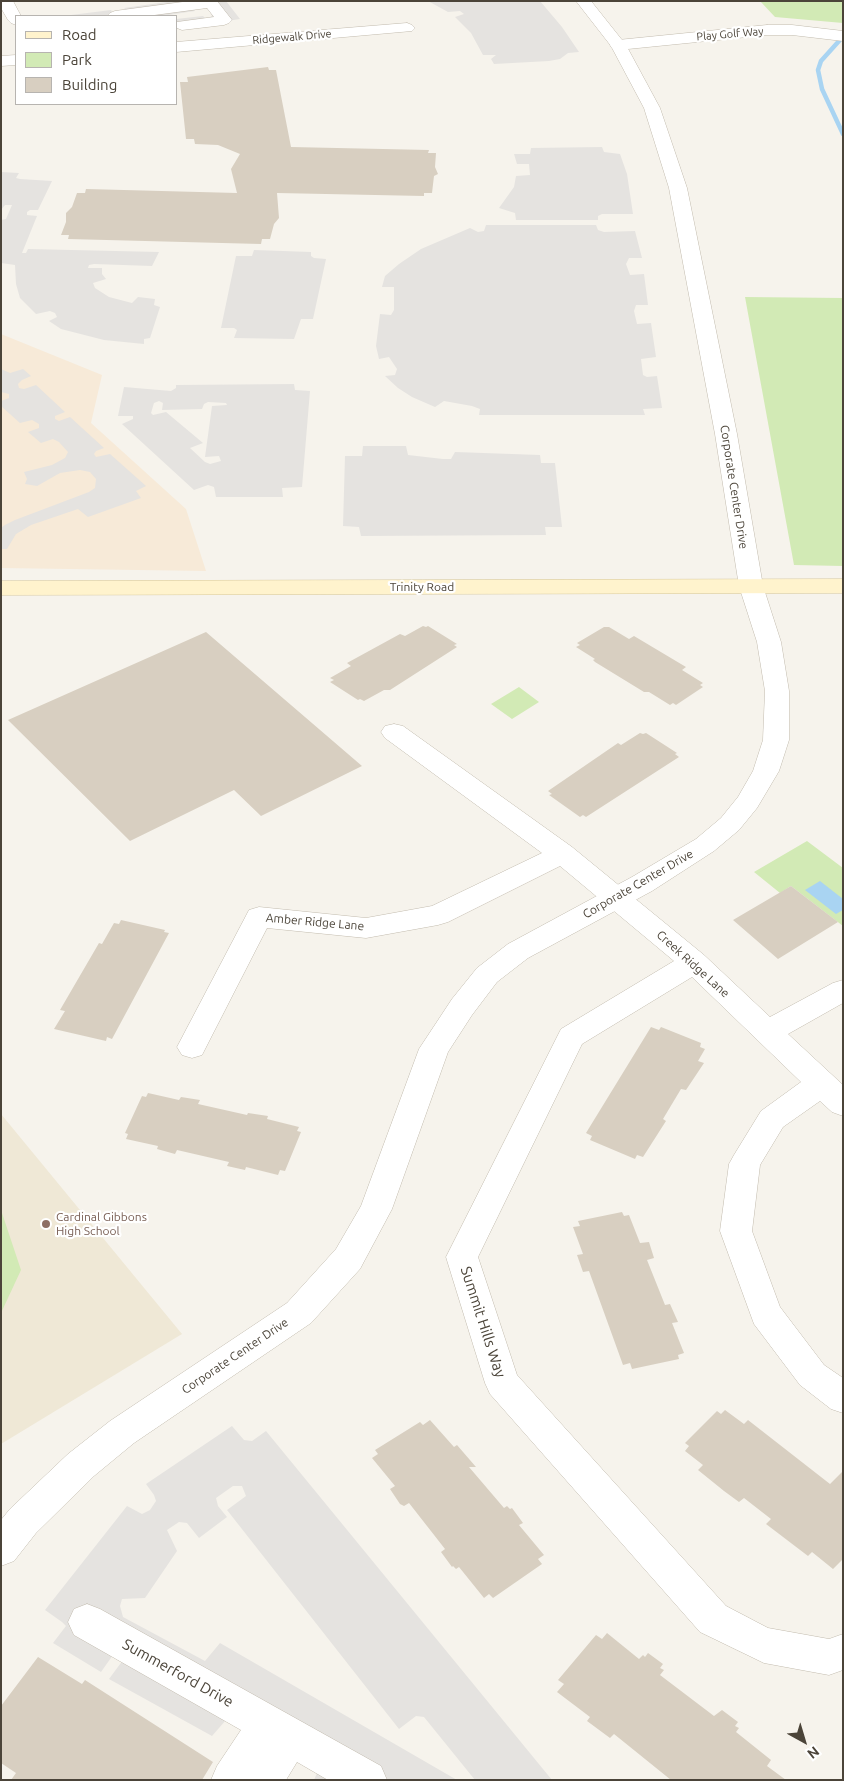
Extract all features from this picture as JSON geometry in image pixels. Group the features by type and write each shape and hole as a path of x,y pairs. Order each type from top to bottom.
{"main road":[{"name":"Trinity Road","path":"1,588 843,586"}],"street":[{"path":"5,1 14,27"},
{"name":"Corporate Center Drive","path":"1,1549 23,1521 122,1432 263,1340 299,1313 348,1259 376,1209 434,1049 462,1006 487,975 518,951 616,898 705,845 730,824 742,810 766,771 776,740 777,692 769,642 751,586 726,434 678,188 652,108 618,44 584,1"},
{"path":"122,15 210,2 224,20 178,26"},
{"name":"Ridgewalk Drive","path":"178,47 407,28"},
{"name":"Play Golf Way","path":"618,44 767,30 792,30 843,36"},
{"path":"1,61 15,60"},
{"path":"394,732 562,854 616,898"},
{"name":"Amber Ridge Lane","path":"192,1047 259,917 366,928 438,915 562,854"},
{"name":"Creek Ridge Lane","path":"616,898 694,962 832,1094 772,1119 745,1164 736,1231 766,1314 812,1375 843,1398"},
{"name":"Summit Hills Way","path":"694,962 570,1037 462,1257 502,1383 714,1619 764,1645 828,1657 843,1652"},
{"path":"768,1032 843,990"},
{"name":"Summerford Drive","path":"87,1622 367,1780"},
{"path":"231,1780 280,1730"},
{"path":"263,1780 280,1730"}],"shaded area":[{"path":"174,1 186,3 226,1 240,19 178,29 178,19 203,16 206,19 212,16 209,10 204,7 193,8 195,11 168,15 71,15 111,10 113,13 126,10 124,8"},
{"path":"428,1 540,1 562,27 579,52 568,53 560,59 549,61 494,64 491,59 496,55 483,55 471,33 455,17 464,14 460,11 448,12"},
{"path":"602,147 604,152 620,154 627,174 633,214 602,214 598,216 598,220 516,220 515,213 499,208 514,187 516,176 530,175 529,164 517,164 514,154 530,154 531,148"},
{"path":"1,172 19,173 16,178 20,179 52,181 38,210 27,212 27,215 37,216 22,253 26,253 28,249 159,252 152,266 94,264 89,265 88,268 102,268 102,274 106,279 93,283 95,288 109,297 132,303 138,297 155,299 154,305 160,307 150,338 144,339 144,344 104,340 61,329 49,321 57,317 55,313 50,311 36,314 20,298 16,284 15,265 1,263 1,220 6,219 12,205 5,205 1,210"},
{"path":"486,225 596,225 598,230 604,232 635,231 642,258 629,258 626,264 630,275 644,274 648,305 636,305 634,311 637,324 651,323 656,357 641,359 643,375 647,377 657,376 662,408 643,409 645,415 479,415 480,409 472,406 444,401 435,407 412,397 385,376 395,375 397,369 389,357 379,359 376,346 380,314 391,315 394,310 394,287 382,287 385,276 421,249 470,228 478,232 484,231"},
{"path":"254,250 311,252 311,256 314,258 326,259 313,319 301,319 294,339 234,338 237,330 234,328 221,328 236,256 252,256"},
{"path":"1,334 102,375 91,423 186,509 206,571 1,568"},
{"path":"1,369 10,373 23,369 31,376 18,384 19,388 24,389 36,385 65,412 55,416 55,419 59,421 70,417 104,448 96,451 94,454 96,457 110,454 146,486 136,491 141,498 88,517 78,509 31,525 16,534 7,549 1,549 1,528 5,525 89,492 95,488 96,479 90,472 80,470 60,473 37,486 25,484 27,479 24,472 52,465 65,458 68,452 59,442 53,439 41,443 28,432 39,428 39,424 32,420 20,423 1,406 1,401 9,398 9,394 1,392"},
{"path":"294,384 295,390 310,391 302,487 282,488 283,497 216,497 214,487 208,485 194,490 122,424 133,419 133,416 118,416 124,387 171,391 176,388 176,385","holes":["159,401 163,403 162,410 202,409 204,404 208,402 226,403 227,405 212,406 205,457 219,456 221,461 210,464 205,462 190,448 203,443 166,412 153,415 151,413 154,403"]},
{"path":"363,446 406,446 408,455 443,459 451,459 455,452 540,455 541,463 555,463 562,527 545,527 546,535 361,536 359,527 343,526 345,456 362,456"},
{"name":"Cardinal Gibbons High School","path":"1,1114 182,1334 1,1444"},
{"path":"232,1426 244,1440 252,1441 266,1431 552,1780 475,1780 424,1717 416,1716 399,1729 227,1510 246,1496 242,1486 233,1486 216,1498 218,1506 227,1517 199,1538 187,1523 179,1522 167,1530 177,1551 145,1598 122,1599 120,1606 123,1617 205,1661 220,1643 457,1780 314,1780 317,1773 226,1720 212,1736 109,1679 126,1656 113,1655 101,1672 53,1643 66,1626 45,1610 127,1506 142,1514 150,1510 156,1501 146,1484"}],"green space":[{"path":"760,1 843,1 843,23 775,17"},
{"path":"745,297 843,298 843,566 794,565"},
{"path":"519,687 539,702 512,719 491,704"},
{"path":"807,841 843,868 843,926 791,886 780,893 754,872"},
{"path":"1,1210 21,1270 1,1313"}],"water":[{"path":"820,881 843,899 843,910 836,914 805,890"}],"building":[{"path":"268,67 269,70 276,70 291,147 429,150 428,153 436,153 435,167 438,174 434,176 432,193 424,193 424,196 277,193 279,218 274,224 270,239 262,239 261,244 68,239 69,235 61,235 66,222 66,213 72,207 77,193 85,193 86,189 237,193 231,169 240,154 218,145 195,144 194,139 186,139 180,82 188,82 187,77"},
{"path":"423,626 428,626 457,644 454,645 457,647 390,690 384,690 364,701 358,700 330,682 334,680 330,678 351,666 347,663 400,634 405,636"},
{"path":"604,627 609,627 629,639 634,636 686,667 682,670 703,683 700,685 703,687 676,705 673,703 670,705 649,692 644,692 595,662 593,660 595,659 576,647 580,645 577,643"},
{"path":"206,632 362,766 261,816 234,790 130,841 8,720"},
{"path":"640,733 646,733 677,753 675,754 679,757 586,817 583,815 580,817 549,795 552,794 548,791 618,743 621,745"},
{"path":"791,886 838,922 778,959 733,920"},
{"path":"121,920 165,930 164,932 169,933 112,1039 107,1037 106,1041 54,1029 65,1011 60,1010 99,943 102,944 114,923 119,924"},
{"path":"651,1027 659,1030 661,1027 701,1043 700,1047 705,1049 698,1061 704,1063 686,1090 681,1089 663,1119 666,1121 643,1157 637,1155 635,1159 590,1140 592,1136 586,1133"},
{"path":"148,1093 179,1100 181,1097 200,1100 198,1104 247,1115 248,1113 268,1116 267,1119 299,1127 297,1131 301,1132 285,1171 280,1170 278,1175 246,1167 245,1170 227,1166 229,1162 177,1150 175,1154 157,1149 158,1146 126,1139 128,1134 125,1133 142,1096 146,1097"},
{"path":"622,1212 624,1216 629,1215 640,1243 649,1242 654,1258 647,1260 665,1305 670,1304 678,1322 672,1323 684,1353 678,1355 679,1359 632,1369 630,1363 623,1365 589,1271 583,1272 577,1255 583,1254 573,1227 580,1226 578,1221"},
{"path":"725,1410 744,1424 748,1420 830,1484 843,1471 843,1559 833,1569 812,1552 808,1556 766,1524 771,1519 744,1498 739,1502 724,1491 698,1470 703,1465 685,1451 689,1446 685,1443 717,1411 721,1414"},
{"path":"430,1420 454,1447 457,1445 476,1467 469,1467 504,1508 507,1506 510,1509 512,1508 523,1523 519,1525 544,1555 538,1559 542,1564 493,1598 489,1594 484,1598 459,1567 456,1569 452,1567 441,1552 445,1549 409,1503 404,1506 400,1504 390,1489 395,1486 372,1458 378,1454 375,1450 420,1422 423,1425"},
{"path":"607,1633 639,1659 643,1655 645,1657 648,1653 663,1664 660,1668 664,1670 660,1675 714,1716 722,1710 738,1722 735,1726 739,1728 736,1732 771,1760 767,1766 786,1780 671,1780 614,1734 610,1738 587,1721 590,1717 557,1692 564,1684 558,1680 596,1635 602,1639"},
{"path":"38,1657 82,1684 85,1680 213,1762 202,1780 11,1780 16,1773 1,1763 1,1706"}],"waterway":[{"path":"839,41 821,61 818,70 822,89 843,134"}],"place":[{"name":"Cardinal Gibbons High School","path":"46,1224"}]}
